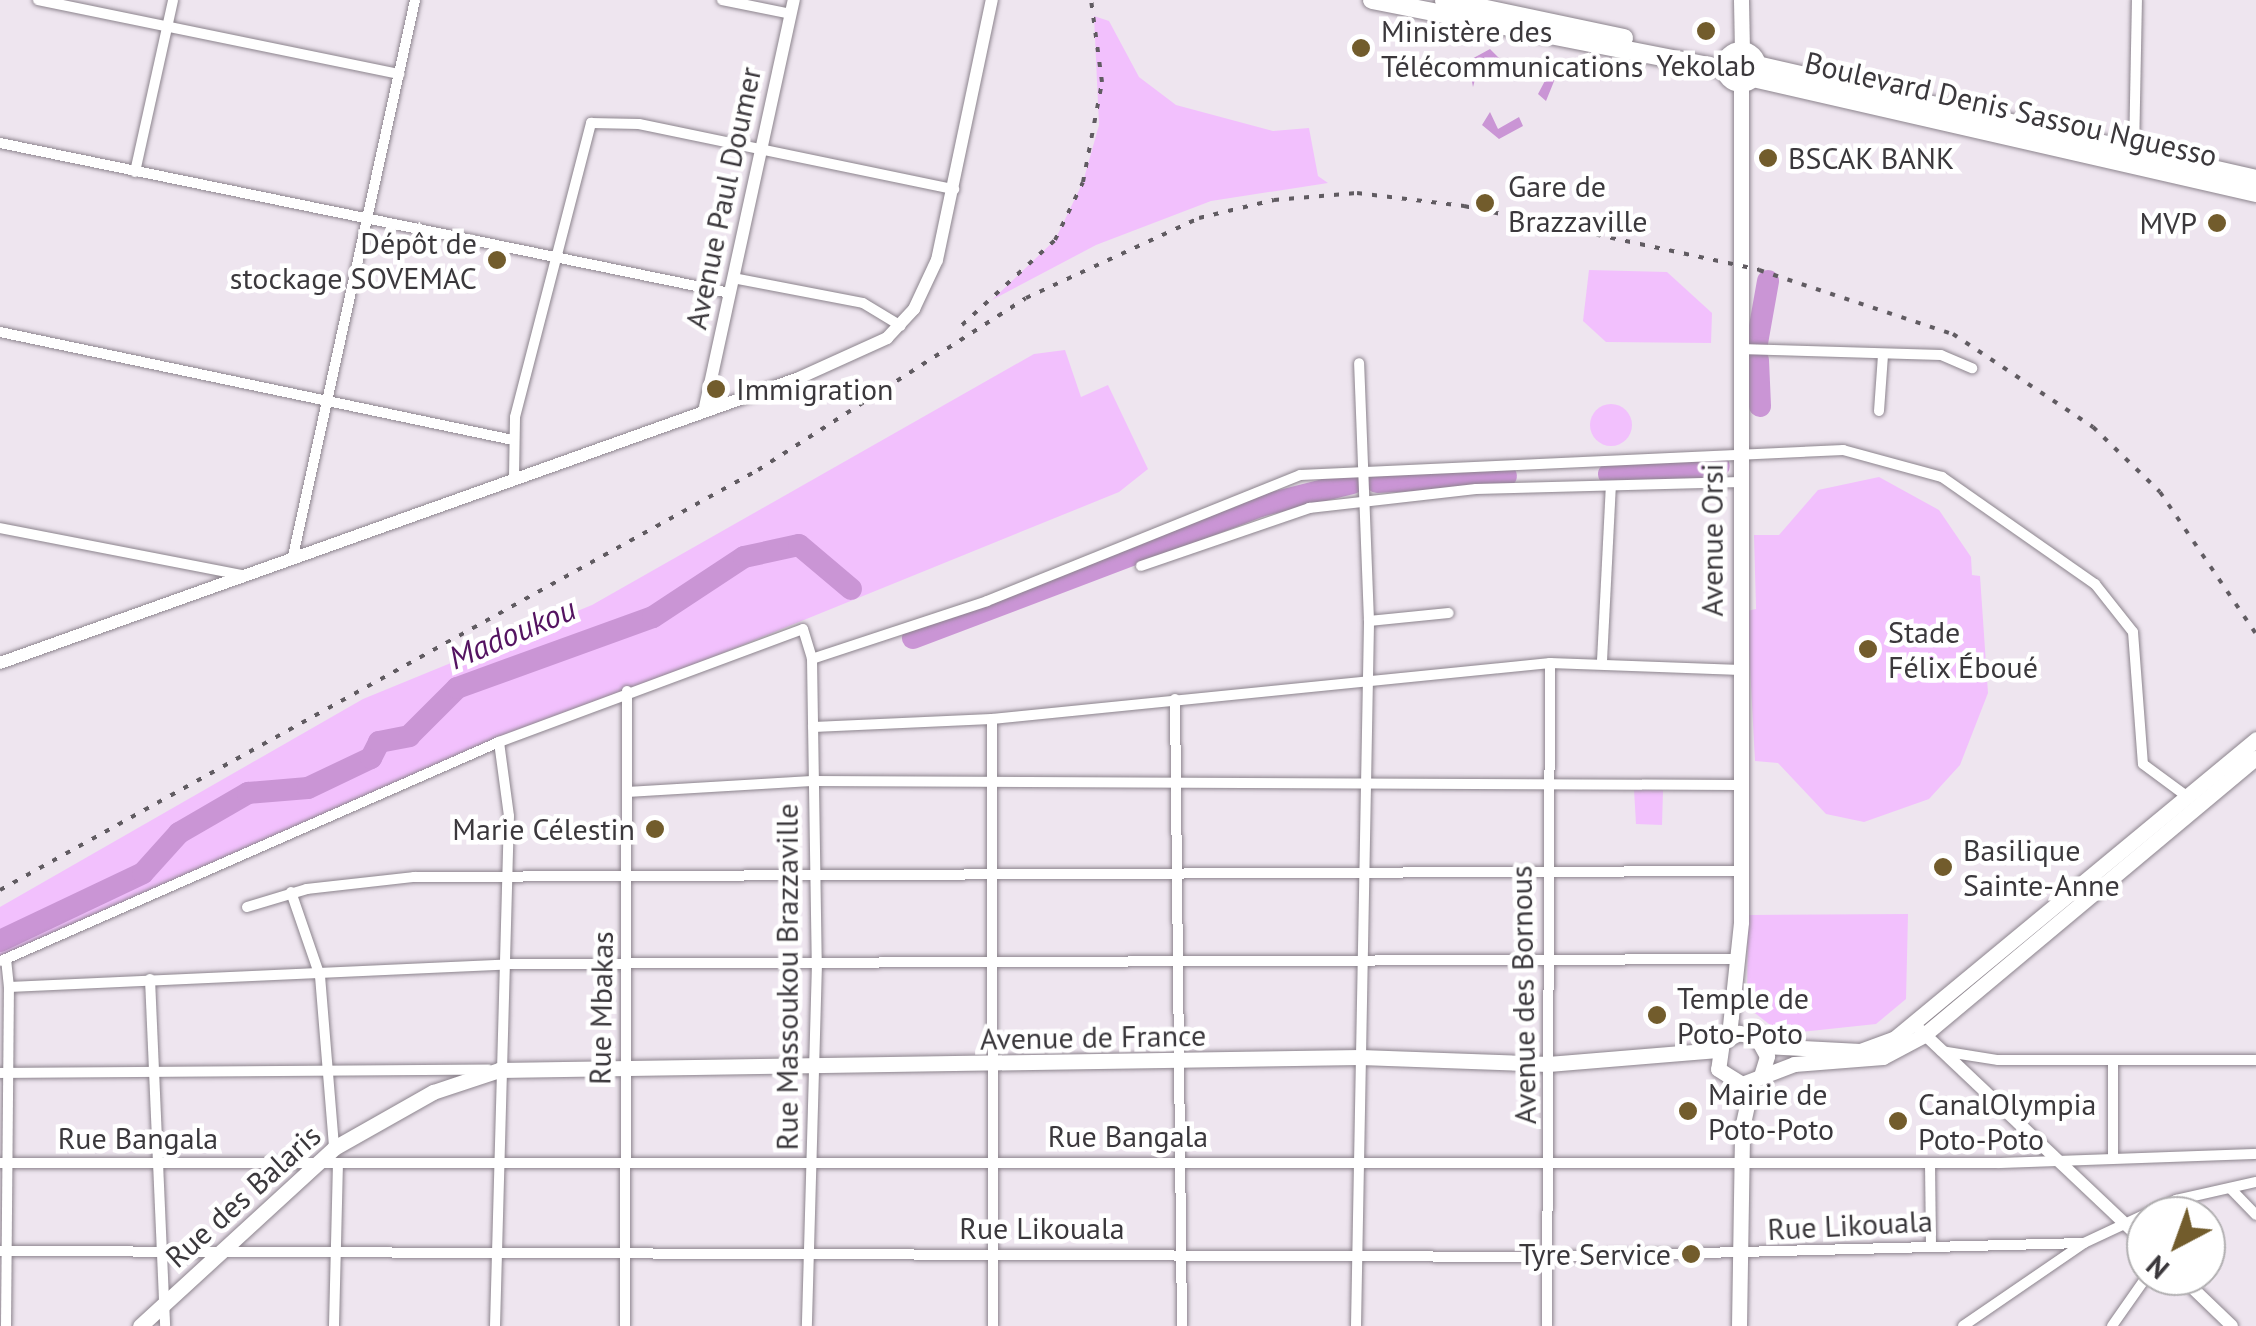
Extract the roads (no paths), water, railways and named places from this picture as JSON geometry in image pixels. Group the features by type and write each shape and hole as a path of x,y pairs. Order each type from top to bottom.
{"main road":[{"path":"1375,0 1732,59 1750,76"},
{"path":"1444,0 1732,59 1750,76"},
{"path":"1732,59 1741,0"},
{"name":"Boulevard Denis Sassou Nguesso","path":"1750,76 2251,183"},
{"name":"Avenue Orsi","path":"1736,997 1740,871 1740,349 1750,76"},
{"path":"1736,997 1748,1034 1764,1046 1860,1051 1924,1027 2185,795 2256,739"},
{"path":"1686,1059 1721,1073 1756,1079 1864,1062 1924,1027 2256,757"},
{"path":"1686,1059 1717,1050 1729,1036 1736,997"},
{"path":"1729,1036 1748,1034"},
{"path":"1740,1326 1742,1128 1764,1046"},
{"path":"1717,1050 1721,1073 1742,1128"},
{"name":"Avenue de France","path":"499,1070 815,1063 1179,1065 1360,1057 1548,1064 1686,1059"},
{"name":"Rue des Balaris","path":"140,1326 228,1249 315,1162 336,1156 434,1092 499,1070"}],"street":[{"path":"38,0 400,74"},
{"path":"135,172 173,0"},
{"path":"293,556 374,218 415,0"},
{"path":"722,0 792,7"},
{"path":"0,662 705,407 843,361 901,326 937,260 992,0"},
{"path":"2134,157 2137,0"},
{"name":"Avenue Paul Doumer","path":"705,407 792,7"},
{"path":"514,476 513,440 552,254 591,123 763,148 954,189"},
{"path":"0,143 730,293"},
{"path":"733,278 863,303 901,326"},
{"path":"0,332 513,440"},
{"path":"1740,349 1940,355 1972,368"},
{"path":"1880,411 1883,355"},
{"path":"1356,1326 1364,964 1360,781 1368,622 1368,502 1359,362"},
{"path":"812,660 987,601 1245,493 1364,468 1843,450 1906,461 1992,505 2095,584 2133,632 2142,764 2185,795"},
{"path":"1142,566 1257,520 1368,502 1740,482"},
{"path":"1602,661 1612,486"},
{"path":"0,528 242,576"},
{"path":"1368,622 1448,614"},
{"name":"Rue Massoukou Brazzaville","path":"628,691 802,630 812,660 817,963 807,1326"},
{"path":"814,726 992,719 1550,663 1602,661 1741,670"},
{"name":"Avenue des Bornous","path":"1547,1326 1550,1165 1546,874 1550,663"},
{"path":"19,1326 3,1326 4,1074 9,988 3,960 499,742 628,691"},
{"name":"Rue Mbakas","path":"626,1326 628,691"},
{"path":"1175,699 1182,1326"},
{"path":"992,719 998,965 992,1326"},
{"path":"495,1326 496,1162 507,876 499,742"},
{"path":"627,792 812,781 1739,785"},
{"path":"247,907 291,892 507,876 627,878 815,872 1177,870 1546,874 1740,871"},
{"path":"291,892 320,976 333,1066 334,1326"},
{"path":"9,988 150,979 320,976 506,964 998,965 1176,959 1548,965 1738,958"},
{"path":"150,979 166,1253 164,1326"},
{"path":"1924,1027 1966,1076 2124,1223"},
{"path":"1946,1052 2113,1061 2256,1060"},
{"path":"2113,1061 2114,1158"},
{"path":"4,1074 333,1066 499,1070"},
{"name":"Rue Bangala","path":"336,1156 624,1163 1180,1160 1550,1165 2059,1161 2256,1154"},
{"name":"Rue Bangala","path":"3,1163 315,1162"},
{"path":"1930,1163 1931,1245"},
{"path":"1963,1326 2084,1242 2124,1223 2256,1182"},
{"path":"2231,1189 2256,1216"},
{"name":"Rue Likouala","path":"2,1251 810,1250 1549,1258 1740,1256 1931,1245 2084,1242"},
{"path":"2112,1326 2133,1296"},
{"path":"2201,1296 2232,1326"}],"waterway":[{"name":"Madoukou","path":"1757,343 1768,281"},
{"name":"Madoukou","path":"1758,360 1760,406"},
{"name":"Madoukou","path":"1609,474 1719,466"},
{"name":"Madoukou","path":"1377,482 1506,476"},
{"name":"Madoukou","path":"913,638 1260,506 1352,483"},
{"name":"Madoukou","path":"0,941 143,873 179,833 248,793 308,788 371,758 379,742 409,736 457,688 653,617 744,557 799,545 851,589"}],"railway":[{"path":"962,325 1055,240 1083,182 1102,82 1091,0"},
{"path":"0,890 758,470 1026,298 1199,218 1274,200 1357,193 1464,206 1759,270 1953,334 2093,427 2160,492 2256,634"}],"place":[{"name":"Yekolab","path":"1706,31"},
{"name":"Ministère des Télécommunications","path":"1361,48"},
{"name":"BSCAK BANK","path":"1768,158"},
{"name":"Gare de Brazzaville","path":"1485,203"},
{"name":"MVP","path":"2217,223"},
{"name":"Dépôt de stockage SOVEMAC","path":"497,260"},
{"name":"Immigration","path":"716,389"},
{"name":"Stade Félix Éboué","path":"1868,649"},
{"name":"Marie Célestin","path":"655,829"},
{"name":"Basilique Sainte-Anne","path":"1943,867"},
{"name":"Temple de Poto-Poto","path":"1657,1015"},
{"name":"Mairie de Poto-Poto","path":"1688,1111"},
{"name":"CanalOlympia Poto-Poto","path":"1898,1121"},
{"name":"Tyre Service","path":"1691,1254"}]}
